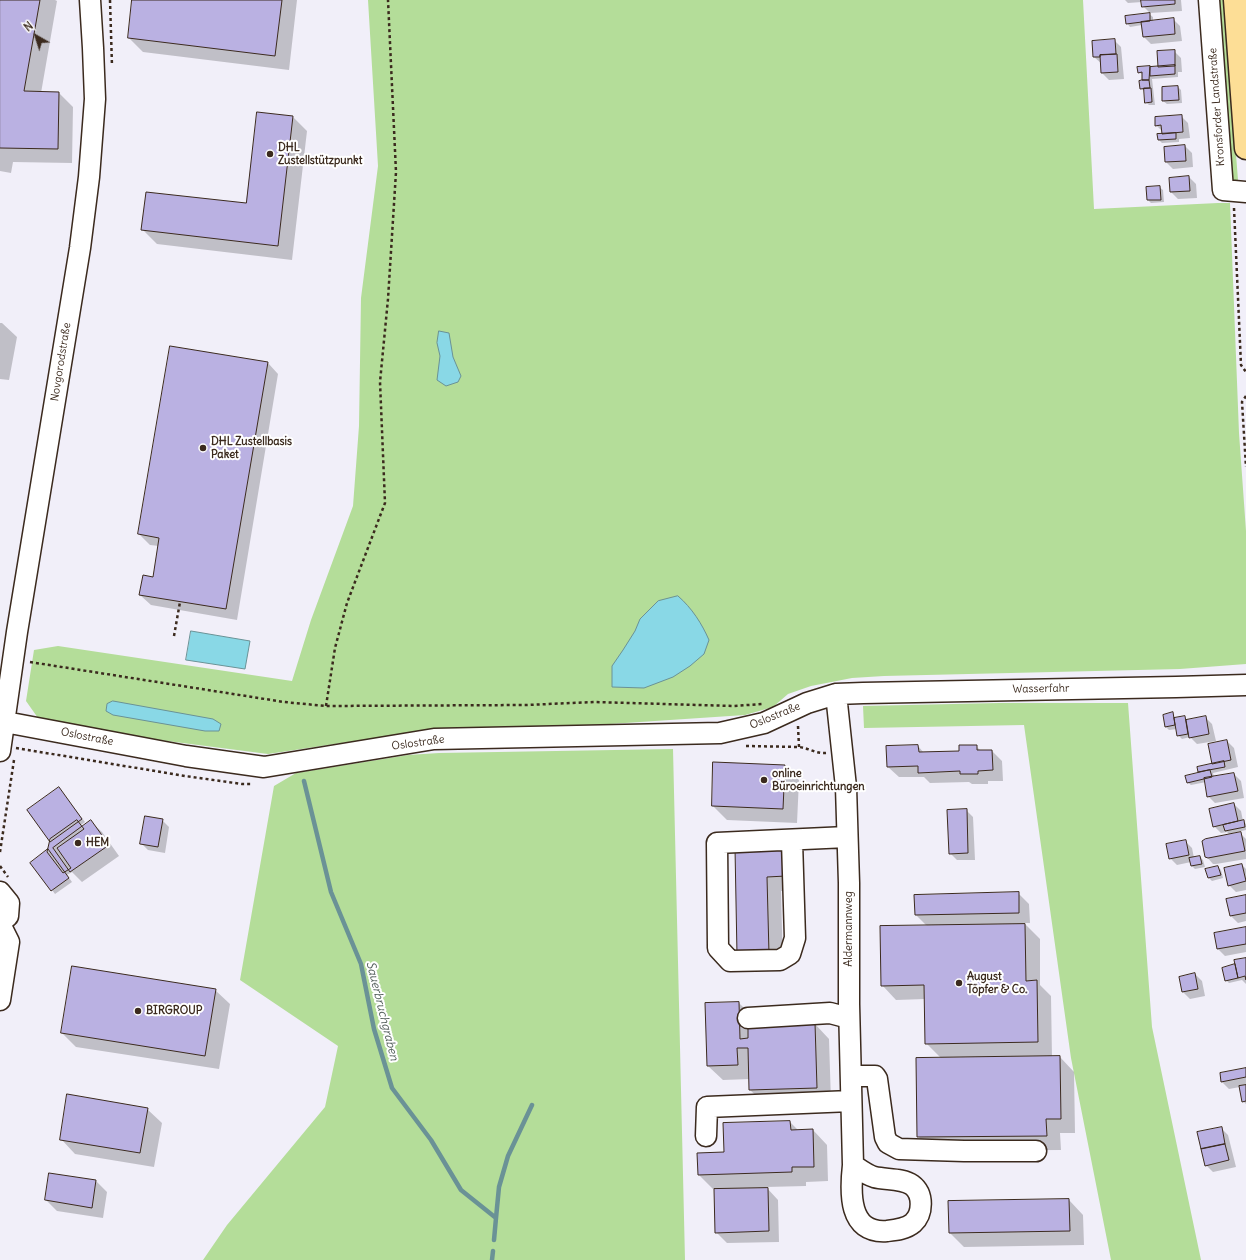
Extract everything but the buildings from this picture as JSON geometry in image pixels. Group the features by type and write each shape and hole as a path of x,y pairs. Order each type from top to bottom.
{"main road":[{"path":"1235,0 1246,148"}],"street":[{"name":"Novgorodstraße","path":"11,755 2,722 80,248 89,177 95,100 90,0"},
{"name":"Kronsforder Landstraße","path":"1209,0 1223,190 1240,198"},
{"name":"Wasserfahr","path":"836,694 863,692 1168,688 1246,685"},
{"name":"Oslostraße","path":"2,722 186,756 264,767 434,739 720,733 764,723 807,703 836,694"},
{"name":"Aldermannweg","path":"836,694 846,787 849,1018 853,1165"},
{"path":"792,841 795,938 790,954 780,960 730,961 718,948 716,843 792,841 847,837"},
{"path":"0,892 9,903 8,916 0,924 9,942 0,1000"},
{"path":"748,1018 830,1014 849,1018"},
{"path":"851,1076 875,1076 877,1079 885,1137 892,1146 899,1149 1036,1151"},
{"path":"706,1136 706,1107 851,1101"}],"path":[{"path":"326,706 335,648 347,602 385,503 380,382 388,299 396,172 388,0"},
{"path":"1240,198 1241,365 1246,372"},
{"path":"1246,396 1242,402 1246,467"},
{"path":"174,636 180,602"},
{"path":"13,660 284,702 326,706 526,705 594,702 734,706 764,704"},
{"path":"0,852 11,755 23,750"}],"green space":[{"path":"368,0 1083,0 1094,209 1230,203 1239,433 1246,531 1246,664 1180,669 852,678 811,686 788,694 773,707 745,715 595,725 395,735 268,754 113,734 38,718 26,701 34,650 58,646 292,681 311,620 353,506 359,426 361,298 378,166"},
{"path":"1214,0 1224,0 1238,180 1235,184 1230,185"},
{"path":"999,703 1128,703 1152,1027 1201,1260 1111,1260 1071,1058 1024,725 864,728 863,706"},
{"path":"673,749 685,1260 203,1260 227,1225 325,1107 338,1046 240,980 274,786 296,773 408,755 439,753"}],"water":[{"path":"439,331 449,333 453,357 461,376 458,382 446,386 437,380 440,356 437,343"},
{"path":"678,596 696,616 709,640 704,654 690,666 673,677 644,688 612,687 612,666 635,631 640,619 658,601"},
{"path":"191,631 250,641 245,669 186,660"},
{"path":"113,701 213,719 221,724 219,731 205,731 113,715 106,711 107,704"}],"waterway":[{"name":"Sauerbruchgraben","path":"304,781 331,892 361,964 374,1029 392,1088 431,1140 461,1190 496,1218 494,1240"},
{"path":"496,1218 499,1187 508,1156 532,1105"},
{"name":"Sauerbruchgraben","path":"492,1260 493,1251"}],"place":[{"name":"DHL Zustellstützpunkt","path":"270,154"},
{"name":"DHL Zustellbasis Paket","path":"203,448"},
{"name":"online Büroeinrichtungen","path":"764,780"},
{"name":"HEM","path":"78,843"},
{"name":"August Töpfer & Co.","path":"959,983"},
{"name":"BIRGROUP","path":"138,1011"}]}
